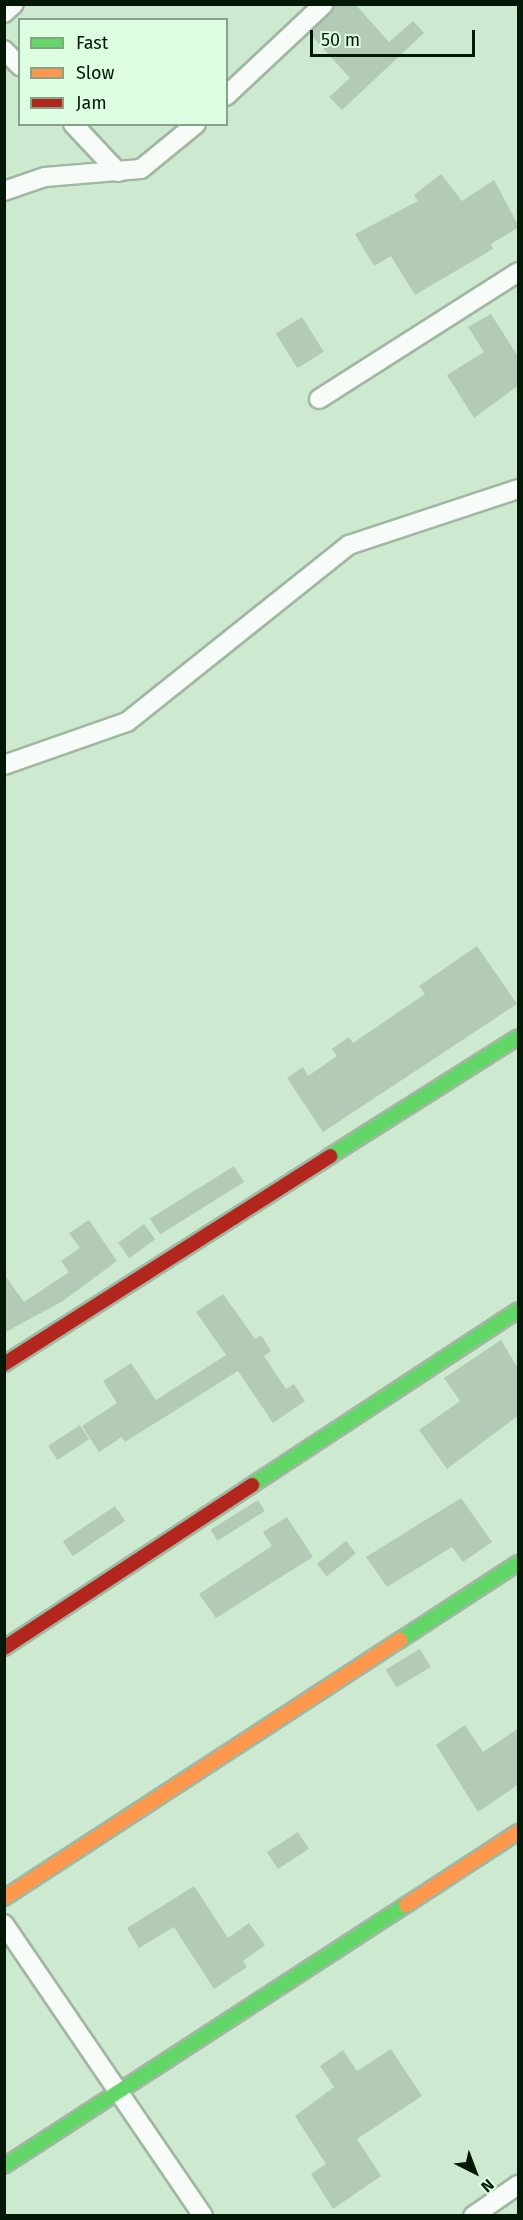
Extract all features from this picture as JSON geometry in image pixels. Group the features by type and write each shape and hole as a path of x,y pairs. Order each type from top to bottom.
{"street":[{"path":"4,14 14,4"},
{"path":"228,94 324,4"},
{"path":"4,50 18,64"},
{"path":"75,126 118,172"},
{"path":"4,191 45,177 118,172 159,160 194,126"},
{"path":"319,399 519,272"},
{"path":"4,765 127,722 350,545 519,489"},
{"path":"4,1364 519,1037"},
{"path":"4,1648 519,1310"},
{"path":"4,1898 519,1563"},
{"path":"4,2166 120,2093 519,1832"},
{"path":"4,1924 203,2216"},
{"path":"473,2216 519,2186"}],"building":[{"path":"335,4 355,4 389,42 413,21 424,33 342,110 329,97 350,78 309,33"},
{"path":"441,174 462,201 494,180 519,227 491,244 493,249 415,295 391,256 374,266 355,234 418,201 414,195"},
{"path":"491,314 519,358 519,385 474,418 447,375 484,352 468,327"},
{"path":"302,317 324,352 297,368 276,333"},
{"path":"477,946 517,1004 323,1132 287,1078 303,1067 308,1076 337,1056 332,1049 349,1037 353,1043 425,994 419,986"},
{"path":"234,1166 244,1182 160,1235 150,1218"},
{"path":"89,1220 117,1261 63,1301 4,1333 4,1274 24,1302 69,1272 61,1261 80,1248 69,1233"},
{"path":"144,1224 155,1239 129,1258 118,1243"},
{"path":"223,1294 255,1339 261,1335 271,1351 264,1356 286,1389 294,1384 305,1401 273,1423 238,1371 125,1442 122,1437 99,1452 82,1426 117,1403 103,1381 131,1363 156,1400 226,1355 196,1312"},
{"path":"501,1340 519,1370 519,1415 447,1469 419,1430 460,1401 444,1378"},
{"path":"80,1425 89,1439 57,1460 48,1446"},
{"path":"461,1498 492,1542 463,1562 452,1547 387,1587 366,1557"},
{"path":"258,1500 265,1511 217,1541 211,1530"},
{"path":"115,1506 125,1521 73,1556 63,1541"},
{"path":"287,1517 313,1557 216,1618 199,1594 272,1546 263,1532"},
{"path":"346,1541 356,1554 327,1576 317,1564"},
{"path":"420,1649 431,1667 397,1688 386,1670"},
{"path":"465,1725 483,1752 519,1728 519,1784 478,1812 436,1745"},
{"path":"298,1832 309,1849 278,1869 267,1852"},
{"path":"194,1886 228,1938 249,1923 265,1945 243,1961 247,1967 214,1989 174,1927 139,1948 127,1928"},
{"path":"391,2049 422,2096 357,2139 381,2176 333,2209 311,2174 326,2164 295,2116 334,2087 320,2066 343,2050 357,2071"}],"traffic: fast":[{"path":"330,1156 518,1037"},
{"path":"252,1485 518,1310"},
{"path":"400,1640 518,1563"},
{"path":"4,2166 406,1905"}],"traffic: slow":[{"path":"4,1898 400,1640"},
{"path":"406,1905 518,1832"}],"traffic: jam":[{"path":"4,1364 330,1156"},
{"path":"4,1648 252,1485"}]}
